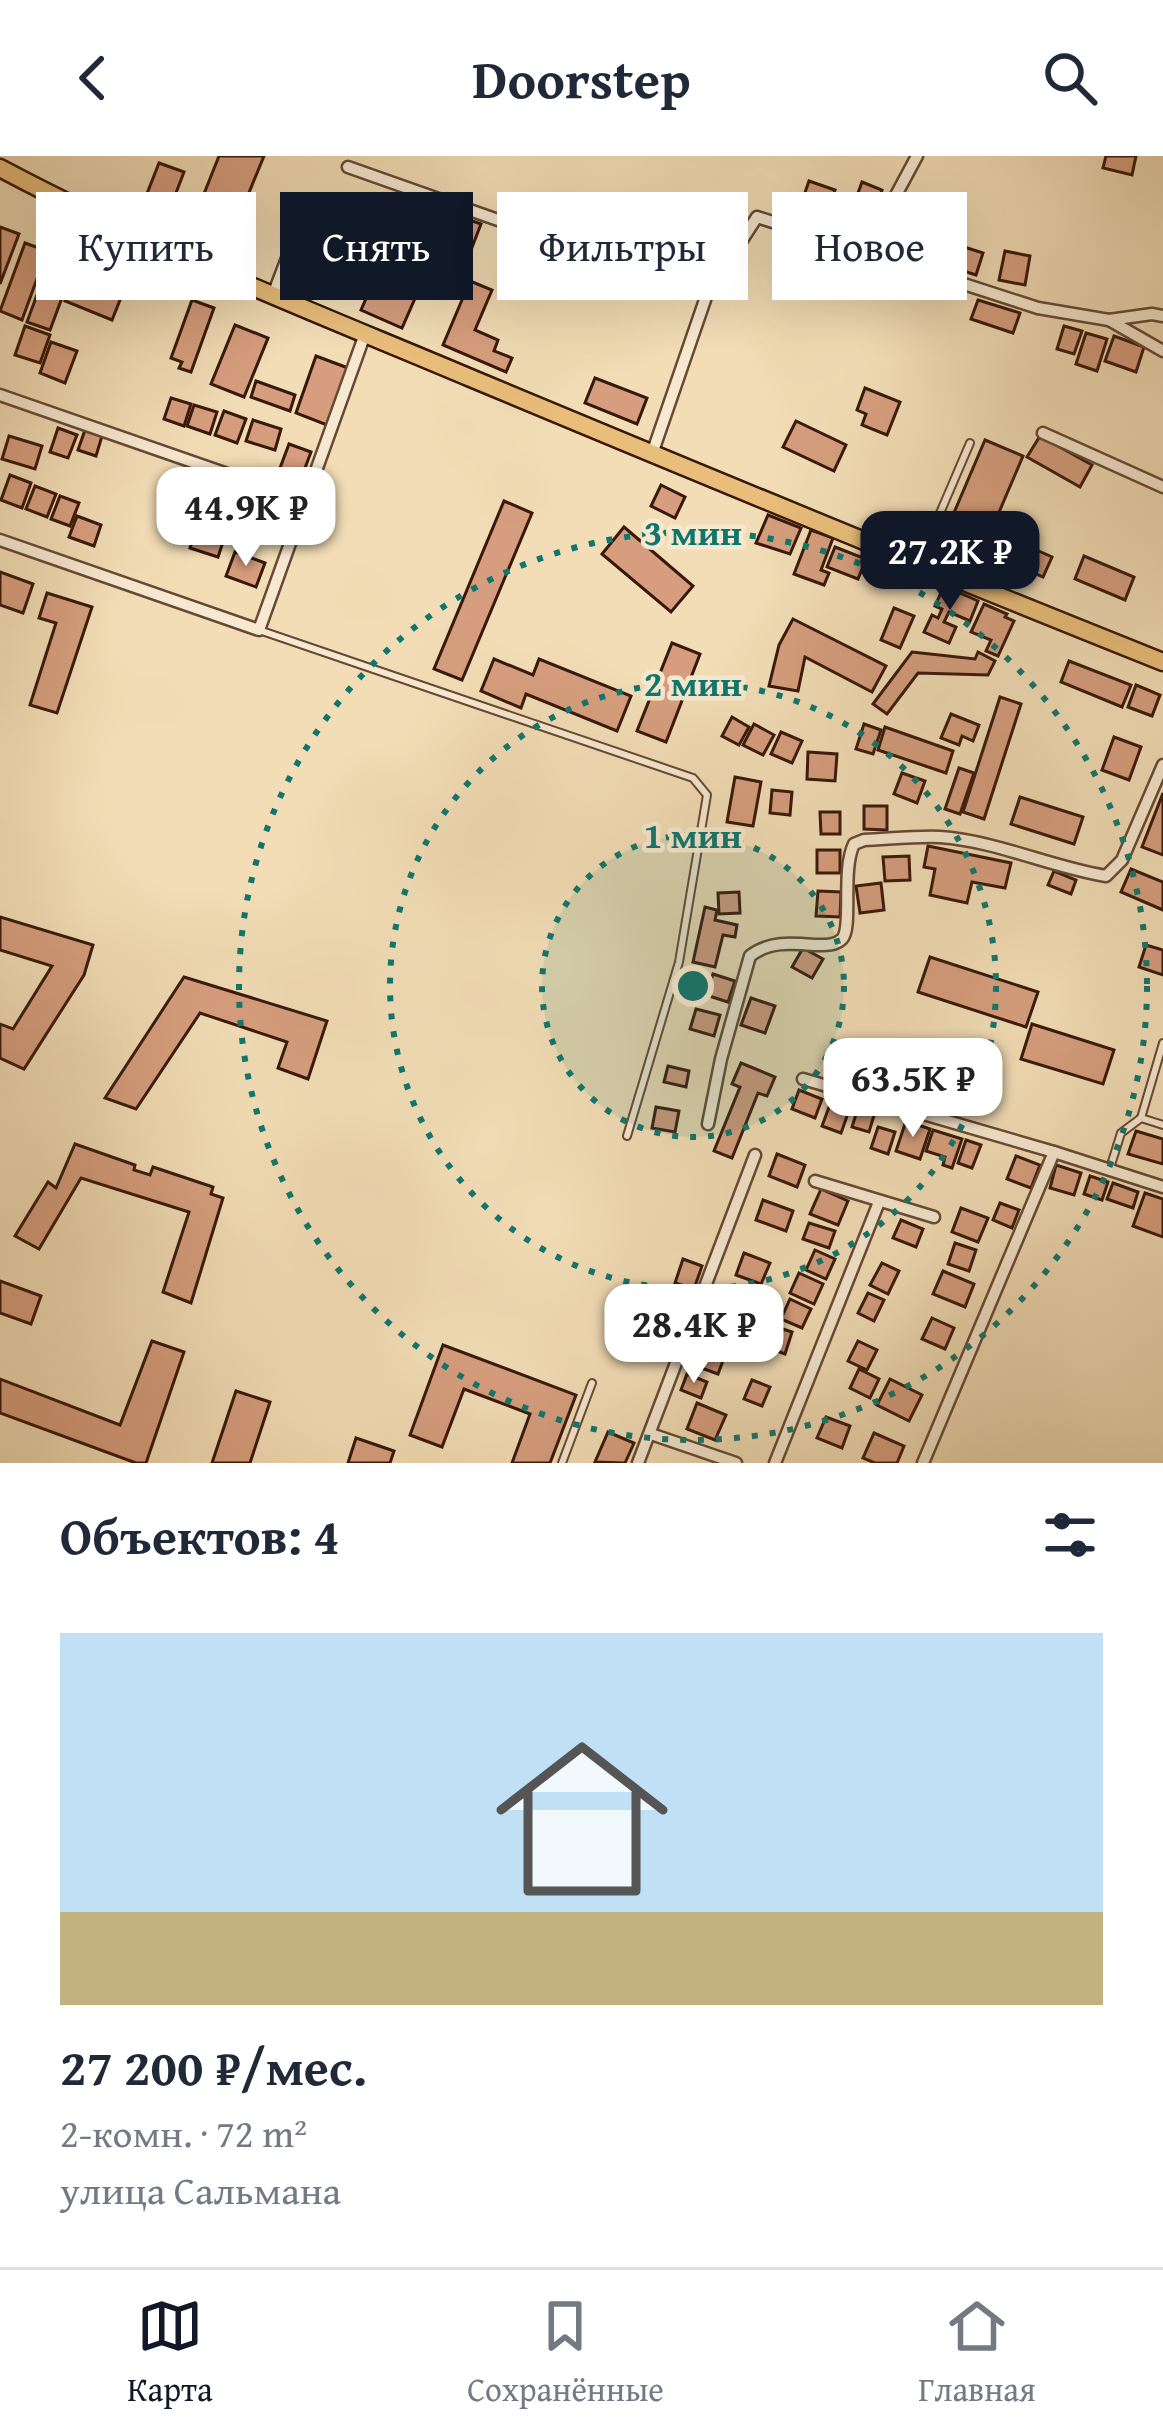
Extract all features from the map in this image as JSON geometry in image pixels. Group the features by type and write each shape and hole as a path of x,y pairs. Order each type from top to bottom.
{"main road":[{"path":"0,168 273,295 918,565 1163,662"}],"street":[{"path":"898,192 917,156"},
{"path":"348,166 497,219"},
{"path":"748,231 757,217 772,222"},
{"path":"273,295 280,277"},
{"path":"967,285 1038,308 1109,320 1163,316"},
{"path":"652,454 704,300"},
{"path":"1109,320 1163,351"},
{"path":"0,540 259,630 365,334"},
{"path":"0,395 305,501"},
{"path":"1042,433 1163,487"},
{"path":"708,1124 750,956 763,946 829,946 842,941 848,930 847,858 854,844 941,837 1106,876 1122,860 1163,765"},
{"path":"803,1079 1163,1187"},
{"path":"923,1463 1054,1152"},
{"path":"638,1463 755,1155"},
{"path":"814,1181 934,1217"},
{"path":"777,1463 879,1202"},
{"path":"650,1434 736,1463"}],"lane":[{"path":"918,565 970,443"},
{"path":"259,630 693,778 706,795 679,962 627,1136"},
{"path":"1108,1171 1121,1133 1141,1118 1163,1043"},
{"path":"1141,1118 1163,1125"},
{"path":"562,1463 592,1382"}],"building":[{"path":"219,156 264,156 249,192 205,192"},
{"path":"1106,156 1136,156 1132,175 1103,168"},
{"path":"159,163 184,172 176,192 148,192"},
{"path":"809,181 835,190 834,192 805,192"},
{"path":"862,182 882,190 881,192 858,192"},
{"path":"473,221 481,224 473,245"},
{"path":"0,227 19,234 0,284"},
{"path":"25,243 36,247 36,281 22,320 0,311"},
{"path":"967,248 983,253 976,275 967,272"},
{"path":"1005,251 1030,256 1025,285 999,280"},
{"path":"473,282 492,290 475,330 498,340 494,351 512,358 506,372 443,345 462,300 473,300"},
{"path":"36,297 61,300 50,330 27,322"},
{"path":"65,300 120,300 112,320"},
{"path":"192,300 214,308 191,372 179,368 182,362 171,358"},
{"path":"365,300 414,300 402,328 361,310"},
{"path":"978,300 1020,313 1013,333 971,319"},
{"path":"235,325 268,338 244,397 211,384"},
{"path":"25,326 50,335 40,363 15,355"},
{"path":"1064,326 1082,331 1074,354 1057,349"},
{"path":"1086,333 1107,339 1097,371 1076,364"},
{"path":"1114,336 1144,347 1136,372 1105,361"},
{"path":"51,342 77,351 65,383 40,373"},
{"path":"316,356 348,368 327,425 296,413"},
{"path":"595,378 647,398 637,424 585,403"},
{"path":"256,381 295,395 290,411 251,397"},
{"path":"865,388 900,402 887,435 862,425 866,414 857,410"},
{"path":"171,398 191,404 184,426 164,419"},
{"path":"194,405 217,412 210,434 187,426"},
{"path":"224,411 246,419 237,443 215,435"},
{"path":"253,420 281,429 275,450 246,441"},
{"path":"796,421 846,445 834,471 783,447"},
{"path":"58,428 77,435 68,458 50,452"},
{"path":"85,430 102,436 96,456 78,450"},
{"path":"9,436 42,446 35,469 2,459"},
{"path":"1040,436 1092,465 1080,487 1027,457"},
{"path":"985,440 1023,456 991,531 953,515"},
{"path":"289,444 311,452 302,476 280,468"},
{"path":"10,475 31,483 22,508 1,500"},
{"path":"661,485 685,497 675,518 651,506"},
{"path":"35,486 56,494 47,517 26,509"},
{"path":"270,493 290,500 283,539 258,530"},
{"path":"60,496 79,503 70,526 51,519"},
{"path":"504,501 532,513 462,680 434,669"},
{"path":"202,515 229,524 218,557 190,548"},
{"path":"768,515 801,528 790,554 756,543"},
{"path":"77,516 101,525 94,546 69,537"},
{"path":"624,527 693,586 671,612 602,554"},
{"path":"811,530 833,538 821,570 829,573 824,585 794,574"},
{"path":"835,547 866,559 858,579 827,567"},
{"path":"1032,548 1052,557 1043,577 1023,568"},
{"path":"235,552 265,563 256,587 226,576"},
{"path":"1084,556 1134,577 1125,600 1075,579"},
{"path":"0,572 33,584 23,613 0,605"},
{"path":"944,586 978,601 970,621 949,612 944,622 956,627 949,643 924,632 932,615 938,618 942,609 935,606"},
{"path":"47,593 92,607 57,713 30,705 56,623 39,618"},
{"path":"984,604 1014,621 998,656 986,651 991,640 971,632"},
{"path":"894,608 914,616 900,648 881,640"},
{"path":"793,619 886,666 872,692 805,657 798,691 769,686 779,645"},
{"path":"672,643 700,654 666,742 637,731"},
{"path":"912,652 975,659 978,652 995,661 988,675 918,673 887,714 873,704"},
{"path":"494,659 533,675 539,659 631,696 617,731 526,694 521,708 481,691"},
{"path":"1069,661 1131,685 1122,707 1061,682"},
{"path":"1136,685 1160,695 1152,716 1128,707"},
{"path":"1000,697 1021,704 984,819 963,812"},
{"path":"951,714 979,725 973,741 962,736 959,745 941,738"},
{"path":"732,717 749,727 739,745 722,736"},
{"path":"754,724 774,735 763,755 743,745"},
{"path":"864,724 881,730 873,754 856,749"},
{"path":"885,727 953,751 946,773 878,750"},
{"path":"781,732 802,741 792,763 771,754"},
{"path":"1114,737 1141,747 1129,780 1102,770"},
{"path":"808,752 837,754 835,781 807,779"},
{"path":"959,768 974,773 960,814 945,809"},
{"path":"902,773 925,781 917,803 894,794"},
{"path":"735,777 761,782 753,826 727,822"},
{"path":"772,790 792,792 790,815 770,813"},
{"path":"1163,793 1163,855 1142,847"},
{"path":"1020,797 1083,817 1074,844 1011,824"},
{"path":"864,806 887,806 887,830 864,829"},
{"path":"820,812 840,812 840,834 821,834"},
{"path":"928,846 1011,863 1005,888 972,882 967,903 930,895 935,869 924,867"},
{"path":"817,850 840,850 840,873 817,873"},
{"path":"909,856 910,880 885,881 883,857"},
{"path":"1131,869 1163,882 1163,910 1121,892"},
{"path":"1054,871 1076,880 1071,894 1048,885"},
{"path":"881,883 884,910 860,913 856,886"},
{"path":"818,891 841,892 840,917 816,916"},
{"path":"739,892 740,913 719,914 718,893"},
{"path":"705,907 717,910 715,920 737,925 735,937 723,935 715,967 693,962"},
{"path":"0,917 93,945 84,975 24,1069 0,1058 0,1024 13,1029 52,966 0,950"},
{"path":"1146,945 1163,950 1163,975 1139,967"},
{"path":"803,948 823,959 812,978 792,967"},
{"path":"930,957 1038,992 1026,1027 918,992"},
{"path":"713,974 735,981 728,1002 706,995"},
{"path":"184,977 327,1021 308,1079 278,1068 287,1042 200,1013 136,1109 105,1098"},
{"path":"751,998 775,1006 765,1033 741,1025"},
{"path":"696,1009 720,1015 714,1036 690,1029"},
{"path":"1032,1024 1114,1050 1103,1084 1021,1059"},
{"path":"741,1063 775,1077 767,1096 758,1093 732,1158 714,1151 740,1087 732,1084"},
{"path":"668,1066 689,1071 686,1087 664,1082"},
{"path":"799,1090 822,1099 815,1118 792,1109"},
{"path":"832,1099 851,1105 841,1133 822,1126"},
{"path":"656,1107 679,1111 675,1132 652,1128"},
{"path":"858,1108 875,1112 869,1132 852,1127"},
{"path":"906,1121 930,1129 920,1159 896,1151"},
{"path":"878,1127 895,1132 888,1154 871,1148"},
{"path":"933,1130 962,1139 952,1168 943,1165 945,1157 926,1151"},
{"path":"1136,1131 1163,1139 1163,1164 1128,1154"},
{"path":"966,1140 981,1145 972,1168 958,1163"},
{"path":"75,1144 150,1175 153,1167 213,1187 211,1194 223,1198 191,1303 163,1292 189,1212 81,1178 39,1249 15,1236 48,1182 56,1188"},
{"path":"777,1154 805,1165 797,1187 769,1176"},
{"path":"1016,1156 1040,1165 1031,1188 1007,1179"},
{"path":"1056,1165 1081,1173 1074,1195 1050,1188"},
{"path":"1090,1176 1108,1182 1102,1200 1084,1194"},
{"path":"1113,1183 1138,1192 1133,1208 1107,1199"},
{"path":"821,1189 848,1201 838,1225 810,1214"},
{"path":"1145,1193 1163,1199 1163,1237 1133,1226"},
{"path":"763,1200 793,1211 786,1231 756,1220"},
{"path":"1000,1203 1019,1210 1012,1228 993,1220"},
{"path":"961,1208 988,1218 978,1242 952,1232"},
{"path":"901,1220 923,1229 916,1247 893,1238"},
{"path":"809,1223 835,1231 829,1248 803,1239"},
{"path":"955,1243 976,1250 969,1271 948,1264"},
{"path":"815,1250 835,1259 826,1279 806,1270"},
{"path":"744,1253 770,1263 761,1284 736,1275"},
{"path":"683,1259 702,1266 694,1289 675,1283"},
{"path":"882,1263 899,1271 888,1294 870,1285"},
{"path":"943,1271 974,1284 965,1307 933,1294"},
{"path":"799,1273 823,1284 814,1304 790,1293"},
{"path":"0,1281 41,1296 31,1324 0,1313"},
{"path":"868,1293 884,1300 874,1321 858,1313"},
{"path":"790,1299 811,1309 802,1328 781,1319"},
{"path":"667,1304 687,1311 680,1332 660,1325"},
{"path":"932,1318 954,1328 945,1349 922,1339"},
{"path":"765,1323 792,1332 785,1354 758,1344"},
{"path":"152,1341 184,1352 146,1463 0,1413 0,1379 120,1425"},
{"path":"858,1341 877,1350 867,1370 848,1361"},
{"path":"443,1345 576,1395 550,1463 512,1463 530,1414 464,1389 442,1447 410,1435"},
{"path":"701,1350 724,1358 718,1374 696,1366"},
{"path":"859,1369 879,1379 870,1398 850,1388"},
{"path":"687,1374 707,1382 701,1398 681,1390"},
{"path":"890,1379 922,1395 909,1421 877,1405"},
{"path":"752,1380 770,1387 762,1406 744,1399"},
{"path":"236,1391 270,1402 250,1463 212,1463"},
{"path":"697,1403 726,1415 715,1440 687,1429"},
{"path":"826,1417 850,1426 842,1448 817,1438"},
{"path":"608,1432 634,1443 625,1463 595,1462"},
{"path":"874,1433 904,1446 897,1463 863,1458"},
{"path":"356,1438 394,1451 390,1463 348,1463"}]}
